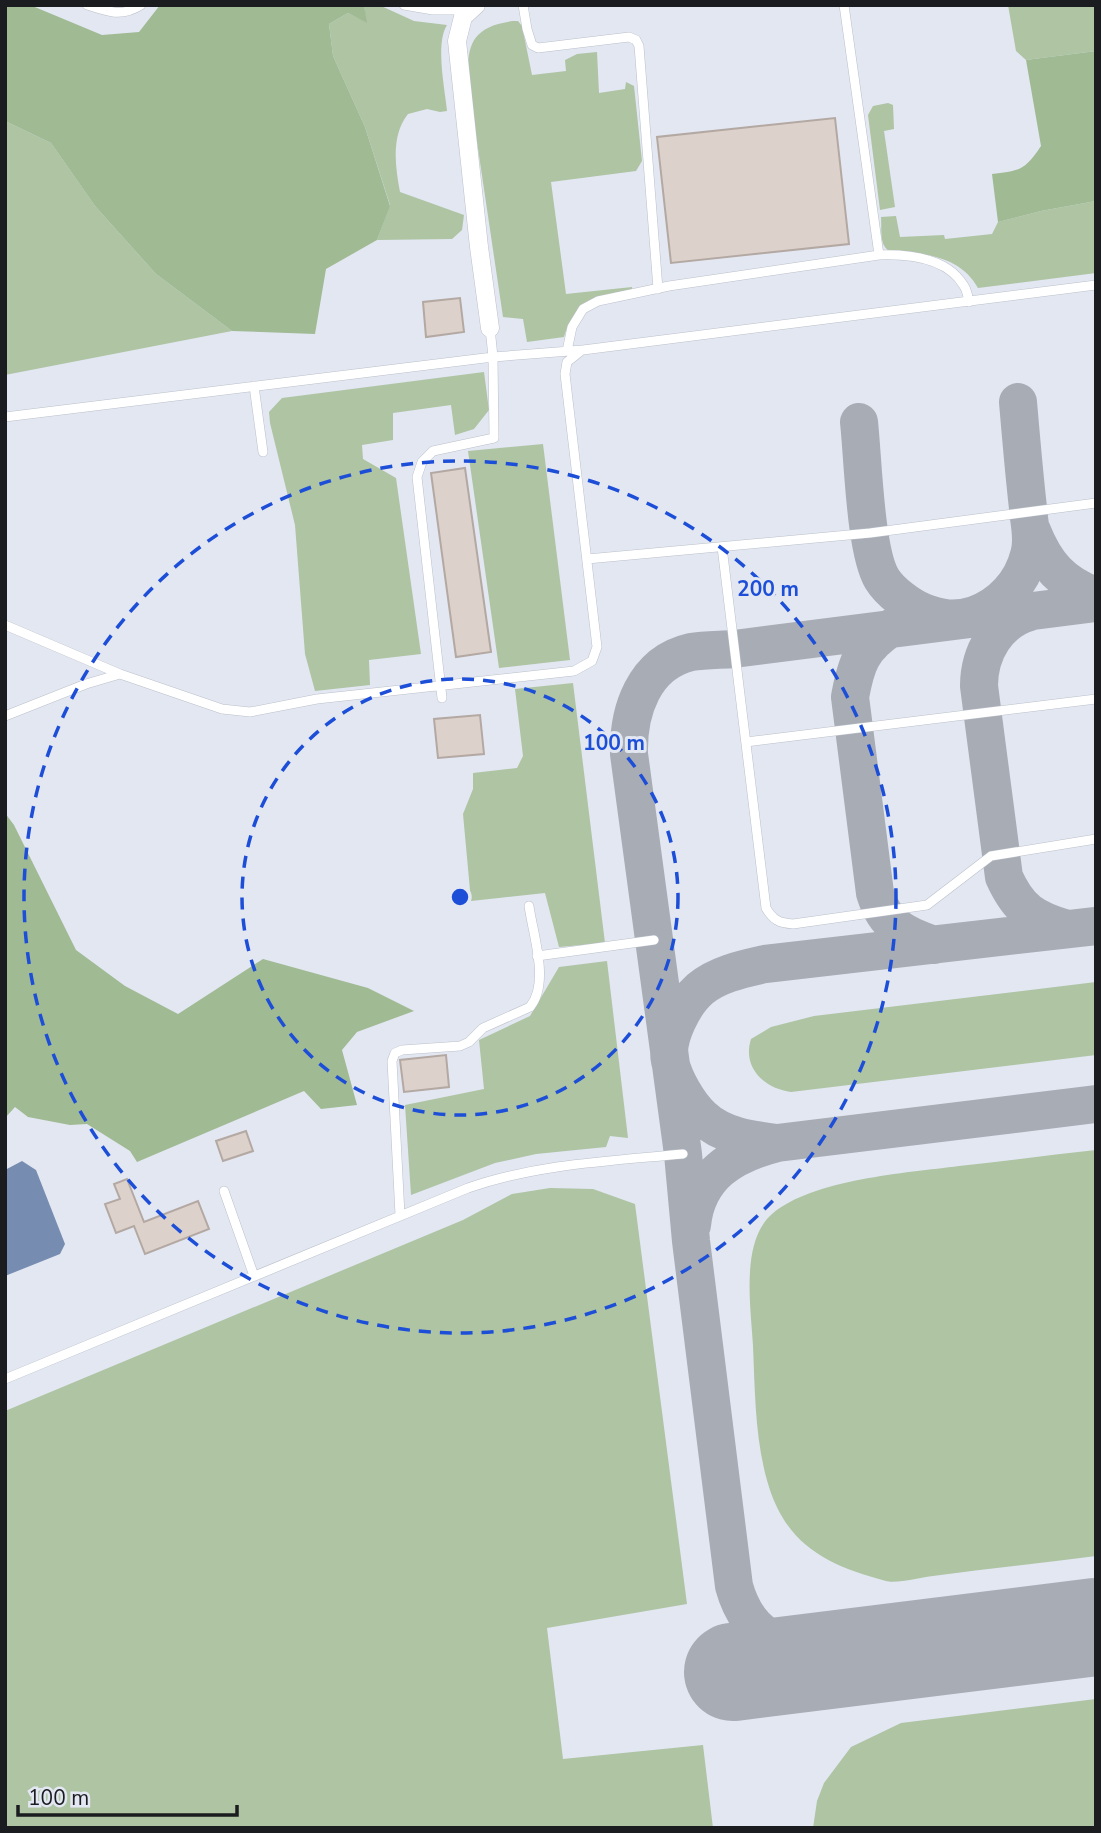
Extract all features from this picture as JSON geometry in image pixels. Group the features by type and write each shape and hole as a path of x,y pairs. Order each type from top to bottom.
{"street":[{"path":"473,8 463,17 457,41 490,328"}],"lane":[{"path":"87,5 114,13 128,13 141,5"},
{"path":"404,5 433,9 473,8"},
{"path":"523,5 532,45 538,48 629,37 636,40 639,46 658,289"},
{"path":"844,5 879,255"},
{"path":"567,351 572,327 583,309 598,300 879,255 905,254 925,258 948,270 964,286 969,302"},
{"path":"5,417 493,357 583,350 1096,285"},
{"path":"442,698 417,477 422,462 433,451 494,438 490,328"},
{"path":"5,625 120,674 222,709 250,712 317,699 574,671 592,661 597,647 565,374 567,362 574,354 583,350"},
{"path":"254,386 263,452"},
{"path":"587,559 870,533 1096,503"},
{"path":"722,547 766,908 773,919 793,924 926,905 991,856 1096,839"},
{"path":"5,716 86,684 120,674"},
{"path":"746,742 1096,699"},
{"path":"400,1215 392,1061 395,1053 402,1050 460,1046 469,1042 483,1028 530,1007 541,980 529,906"},
{"path":"537,956 654,940"},
{"path":"5,1379 400,1215 502,1176 532,1170 683,1154"},
{"path":"224,1191 254,1276"}],"green space":[{"path":"5,5 30,5 102,35 139,32 160,5 364,5 367,23 348,13 329,24 333,56 365,127 390,206 377,240 326,269 315,334 232,331 156,274 95,206 51,143 5,121"},
{"path":"364,5 379,5 414,21 447,25 443,33 441,55 447,111 427,109 408,114 399,131 396,161 400,192 464,215 462,230 452,239 377,240 390,205 365,127 333,56 329,24 348,13 366,22"},
{"path":"1008,5 1096,5 1096,51 1026,60 1016,51"},
{"path":"518,21 522,26 532,75 566,71 565,60 577,54 597,52 599,93 625,89 626,82 634,86 642,161 636,171 551,182 566,294 632,287 632,291 599,299 581,308 568,325 564,337 527,342 523,319 503,317 468,74 473,42 487,29"},
{"path":"1096,51 1096,201 998,222 992,174 1021,168 1041,146 1026,60"},
{"path":"888,103 893,105 894,129 884,131 895,207 880,210 868,115 873,106"},
{"path":"5,121 51,143 95,206 156,274 232,331 5,375"},
{"path":"1096,201 1096,273 978,288 970,277 951,262 927,255 889,251 882,240 881,217 896,216 900,237 944,235 945,239 992,234 998,222"},
{"path":"484,372 489,410 474,429 455,435 451,405 393,413 393,440 362,445 363,459 396,478 421,654 369,660 370,685 315,691 305,654 295,525 269,412 282,398"},
{"path":"543,444 570,660 499,668 468,451"},
{"path":"573,683 605,943 559,947 545,893 471,901 463,814 473,789 473,773 517,768 523,756 515,689"},
{"path":"5,813 14,825 76,950 125,986 178,1014 263,959 368,988 414,1011 357,1032 342,1050 357,1105 321,1109 304,1091 137,1162 130,1151 87,1124 70,1125 28,1117 15,1107 5,1118"},
{"path":"607,961 628,1138 610,1136 606,1147 536,1154 495,1163 411,1195 405,1105 484,1089 479,1040 530,1016 559,967"},
{"path":"1096,982 1096,1055 791,1092 764,1081 750,1059 751,1039 771,1027 814,1016"},
{"path":"1096,1150 1096,1556 890,1582 847,1568 814,1551 787,1525 777,1508 764,1470 758,1435 750,1276 755,1241 762,1226 772,1214 790,1202 835,1185 913,1172"},
{"path":"550,1188 593,1189 635,1204 687,1604 547,1628 563,1759 703,1745 713,1828 5,1828 5,1411 463,1220 512,1194"},
{"path":"1096,1699 1096,1828 813,1828 817,1801 824,1783 851,1747 901,1723"}],"water":[{"path":"22,1161 36,1170 65,1244 60,1254 5,1276 5,1170"}],"building":[{"path":"835,118 849,244 671,263 657,137"},
{"path":"460,298 464,332 426,337 423,302"},
{"path":"465,468 491,652 456,657 431,473"},
{"path":"480,715 484,754 438,758 434,719"},
{"path":"446,1055 449,1087 404,1092 400,1060"},
{"path":"246,1131 253,1151 223,1161 216,1141"},
{"path":"127,1179 144,1222 198,1201 209,1229 145,1254 134,1226 116,1233 105,1204 120,1199 114,1184"}],"taxiway":[{"path":"859,422 868,527 876,566 882,579 895,594 918,609 942,618 954,619 974,615 993,606 1016,584 1029,555 1031,532 1018,402"},
{"path":"1032,531 1056,571 1073,585 1096,596"},
{"path":"843,1658 806,1652 775,1641 750,1621 734,1586 691,1241 683,1154 629,754 632,722 642,691 650,678 675,658 691,652 734,649 1096,603"},
{"path":"1030,612 1008,623 992,640 982,662 979,686 1004,877 1015,898 1028,912 1067,929"},
{"path":"891,628 866,650 858,666 850,697 875,893 890,921 913,937 934,945"},
{"path":"692,1225 701,1193 720,1169 746,1153 777,1143 718,1129 697,1112 678,1083 670,1061 670,1042 682,1012 700,989 723,976 765,964 1096,926"},
{"path":"777,1143 1096,1104"}],"runway":[{"path":"733,1672 1096,1627"}]}
